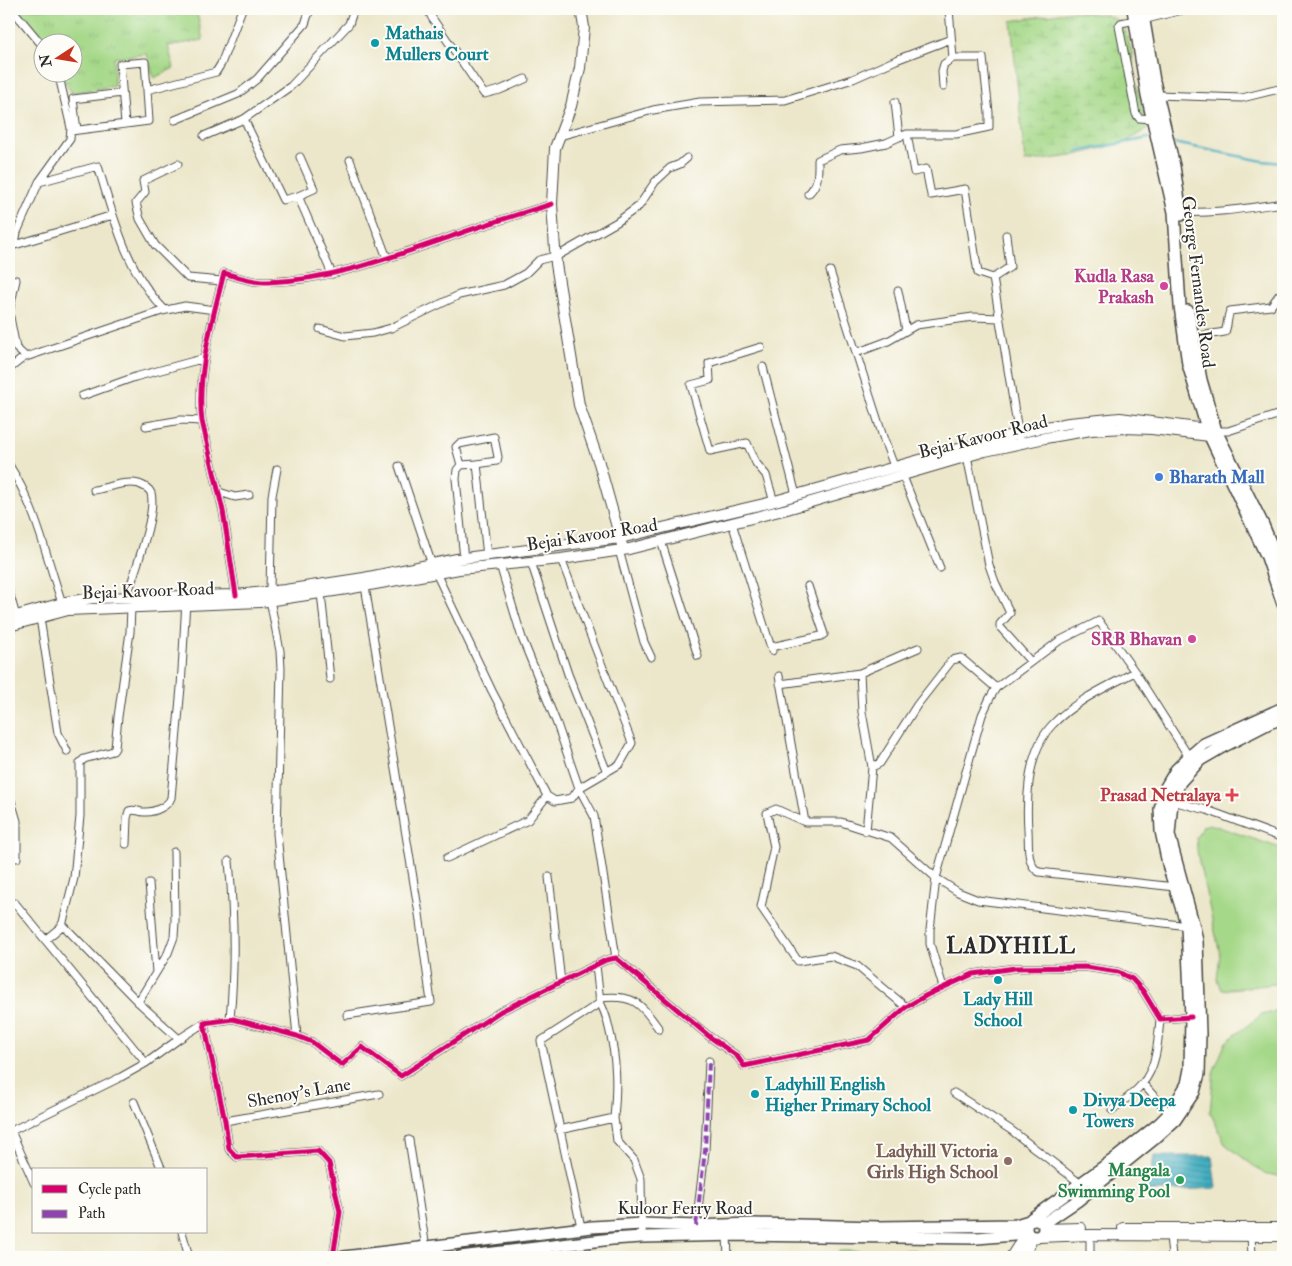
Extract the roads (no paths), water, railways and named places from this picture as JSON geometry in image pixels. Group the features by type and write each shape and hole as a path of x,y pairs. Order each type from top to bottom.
{"main road":[{"path":"581,9 584,27 580,68 571,106 555,148 552,204 555,256 579,405 599,464 620,538 621,550"},
{"name":"George Fernandes Road","path":"1138,14 1174,166 1178,212 1180,306 1187,354 1216,433 1267,558 1283,604"},
{"name":"George Fernandes Road","path":"1138,14 1153,119 1181,227 1186,300 1201,380 1216,433 1263,525 1283,574"},
{"name":"Bejai Kavoor Road","path":"186,600 226,604 464,559 620,538 774,502 894,466 1019,438 1124,428 1216,433"},
{"name":"Bejai Kavoor Road","path":"9,626 68,610 129,602 186,600 236,595 268,597 321,593 365,586 433,566 500,565 561,559 621,550 811,502 967,456 1019,438"},
{"name":"Bejai Kavoor Road","path":"12,617 62,603 93,598 129,602"},
{"path":"1011,1257 1018,1246 1154,1139 1194,1092 1199,1074 1200,1034 1197,941 1175,887 1161,831 1160,809 1166,787 1176,770 1204,744 1283,708"},
{"path":"1030,1220 1160,1123 1173,1116 1187,1084 1190,1069 1191,926 1170,835 1172,801 1180,782 1200,760 1224,746 1283,718"},
{"path":"1024,1257 1036,1233 1037,1219 1030,1220"},
{"name":"Kuloor Ferry Road","path":"344,1257 365,1256 581,1227 642,1224 696,1226 753,1224 916,1227 1016,1224 1030,1220"},
{"path":"1036,1233 1170,1235 1283,1228"},
{"path":"1036,1233 1251,1231 1283,1236"},
{"name":"Kuloor Ferry Road","path":"460,1257 534,1253 612,1239 642,1237 978,1238 1036,1233"}],"street":[{"path":"12,9 32,33"},
{"path":"148,90 216,72 221,64 242,9"},
{"path":"175,120 238,94 258,79 305,24 310,9"},
{"path":"204,136 244,119 292,86 349,24 354,9"},
{"path":"428,9 432,18 484,94 500,90 526,79"},
{"path":"949,9 953,58"},
{"path":"1138,14 1186,9"},
{"path":"560,136 654,110 700,102 785,100 853,79 951,39"},
{"path":"808,194 815,188 818,175 818,160 840,150 886,142 907,134 956,134 988,127 989,113 983,58 953,58 944,64 942,71 943,87"},
{"path":"74,130 125,124 149,121 145,62 120,64 125,124"},
{"path":"61,82 74,130"},
{"path":"1157,94 1242,98 1283,88"},
{"path":"113,215 15,245 17,232 39,182 70,139 74,130 73,100 122,93"},
{"path":"894,102 899,137"},
{"path":"244,119 282,200 314,189 300,157"},
{"path":"907,134 914,172 926,169 931,195 965,189 978,273 993,278"},
{"path":"320,329 345,336 373,333 391,328 459,295 504,284 526,273 539,260 559,256 617,222 639,206 655,182 670,168 680,164 687,158"},
{"path":"350,160 387,258"},
{"path":"178,164 143,181 145,192 136,203 140,219 155,245 188,278 222,281"},
{"path":"39,182 98,166 125,250 155,301 165,310"},
{"path":"298,196 332,274"},
{"path":"1178,212 1221,212 1283,203"},
{"path":"236,595 223,511 202,421 200,391 214,310 224,273 267,282 332,274 552,204"},
{"path":"993,278 1010,267 1006,235"},
{"path":"830,271 894,466"},
{"path":"993,278 1019,438"},
{"path":"9,279 16,280 9,312 12,334 16,348 26,357"},
{"path":"898,291 906,330"},
{"path":"1193,337 1225,332 1230,311 1271,306 1279,295 1283,295"},
{"path":"9,369 26,357 165,310 185,306 214,310"},
{"path":"856,353 888,342 916,325 973,317 1000,318"},
{"path":"761,347 709,363 710,380 691,385 710,451 747,443 756,463 766,475 774,502"},
{"path":"82,396 136,377 206,358"},
{"path":"763,367 796,495"},
{"path":"1216,433 1283,413"},
{"path":"146,426 181,420 202,421"},
{"path":"461,465 457,445 494,437 497,461 461,465 457,470 456,479 464,559"},
{"path":"967,456 989,565 1010,613 1000,626 1031,662"},
{"path":"477,464 487,556"},
{"path":"9,466 20,483 33,513 62,603"},
{"path":"399,466 433,566 492,691 547,796 555,801 572,798 579,788 620,764 632,743 561,559"},
{"path":"277,469 272,496 270,590 268,597 280,651 277,834 297,1036"},
{"path":"902,474 940,568"},
{"path":"45,940 62,924 74,878 80,816 80,763 84,759 113,751 115,748 130,632 129,602 149,522 152,495 150,490 138,484 130,483 94,490"},
{"path":"219,492 235,497 249,495"},
{"path":"732,523 772,649 824,634 808,586"},
{"path":"661,541 698,656"},
{"path":"621,550 644,642 651,657"},
{"path":"531,562 568,674 607,772"},
{"path":"500,565 522,638 557,724 579,788 594,816 616,958 710,1037 737,1056 744,1066 868,1040 906,1007 973,974 1015,968 1085,967 1125,974 1149,999 1160,1019 1155,1057 1143,1084 1112,1110"},
{"path":"347,1015 431,1002 419,914 365,586"},
{"path":"9,592 12,617"},
{"path":"321,593 330,679"},
{"path":"126,844 129,811 135,809 149,812 166,805 171,798 186,600"},
{"path":"40,618 58,733 67,751"},
{"path":"944,987 930,944 936,878 982,715 996,688 1059,641 1099,621 1135,672 1189,757"},
{"path":"780,684 860,673 918,648"},
{"path":"872,767 880,764 917,705 952,660 961,658 996,688"},
{"path":"1135,672 1090,696 1066,712 1051,727 1039,746 1034,758 1028,789 1027,818 1030,860 1034,869 1039,872 1175,887"},
{"path":"860,673 862,712 872,767 866,831"},
{"path":"779,676 805,822"},
{"path":"9,794 17,821 17,858"},
{"path":"448,858 528,820 547,796"},
{"path":"1172,801 1207,810 1283,838"},
{"path":"906,1007 858,966 831,956 798,961 761,906 774,847 767,813 776,809 805,822 841,822 890,838 936,878 958,892 978,900 1191,926"},
{"path":"138,1002 171,945 175,930 174,852"},
{"path":"229,861 234,940 234,981 230,1019"},
{"path":"548,877 561,982"},
{"path":"149,883 156,973"},
{"path":"9,908 15,903 146,1064"},
{"path":"62,924 138,1002 180,1039"},
{"path":"32,1179 10,1132 146,1064 204,1023 230,1019 297,1036 312,1042 342,1065 362,1047 401,1076 501,1011 606,960 616,958"},
{"path":"596,965 600,1000 605,1010 615,1050 617,1082 614,1118 617,1141 634,1160 641,1179 642,1237"},
{"path":"581,1227 541,1041 600,1000 614,996 628,998 642,1007 660,1029"},
{"path":"1160,1019 1191,1017"},
{"path":"204,1023 225,1121 229,1149 237,1157 318,1151 329,1163 340,1212 333,1257"},
{"path":"696,1226 705,1151 709,1061"},
{"path":"1143,1084 1173,1116"},
{"path":"954,1093 1011,1130 1077,1181 1078,1185"},
{"name":"Shenoy's Lane","path":"225,1121 379,1094"},
{"path":"134,1102 161,1168"},
{"path":"559,1130 614,1118"},
{"path":"409,1140 426,1248"},
{"path":"1251,1231 1252,1257"},
{"path":"183,1234 189,1257"},
{"path":"1090,1235 1090,1257"},
{"path":"1170,1235 1172,1257"},
{"path":"727,1236 728,1257"}],"water":[{"name":"Mangala Swimming Pool","path":"1154,1156 1212,1156 1216,1188 1145,1192 1144,1172 1151,1172"}],"waterway":[{"path":"1076,152 1149,138"},
{"path":"1174,143 1263,161 1283,163"}],"place":[{"name":"Mathais Mullers Court","path":"375,43"},
{"name":"Kudla Rasa Prakash","path":"1164,286"},
{"name":"Bharath Mall","path":"1159,477"},
{"name":"SRB Bhavan","path":"1192,639"},
{"name":"Prasad Netralaya","path":"1232,795"},
{"name":"Lady Hill School","path":"998,980"},
{"name":"Ladyhill English Higher Primary School","path":"755,1094"},
{"name":"Divya Deepa Towers","path":"1073,1110"},
{"name":"Ladyhill Victoria Girls High School","path":"1008,1161"},
{"name":"Mangala Swimming Pool","path":"1180,1180"}],"district":[{"name":"LADYHILL","path":"1011,946"}]}
